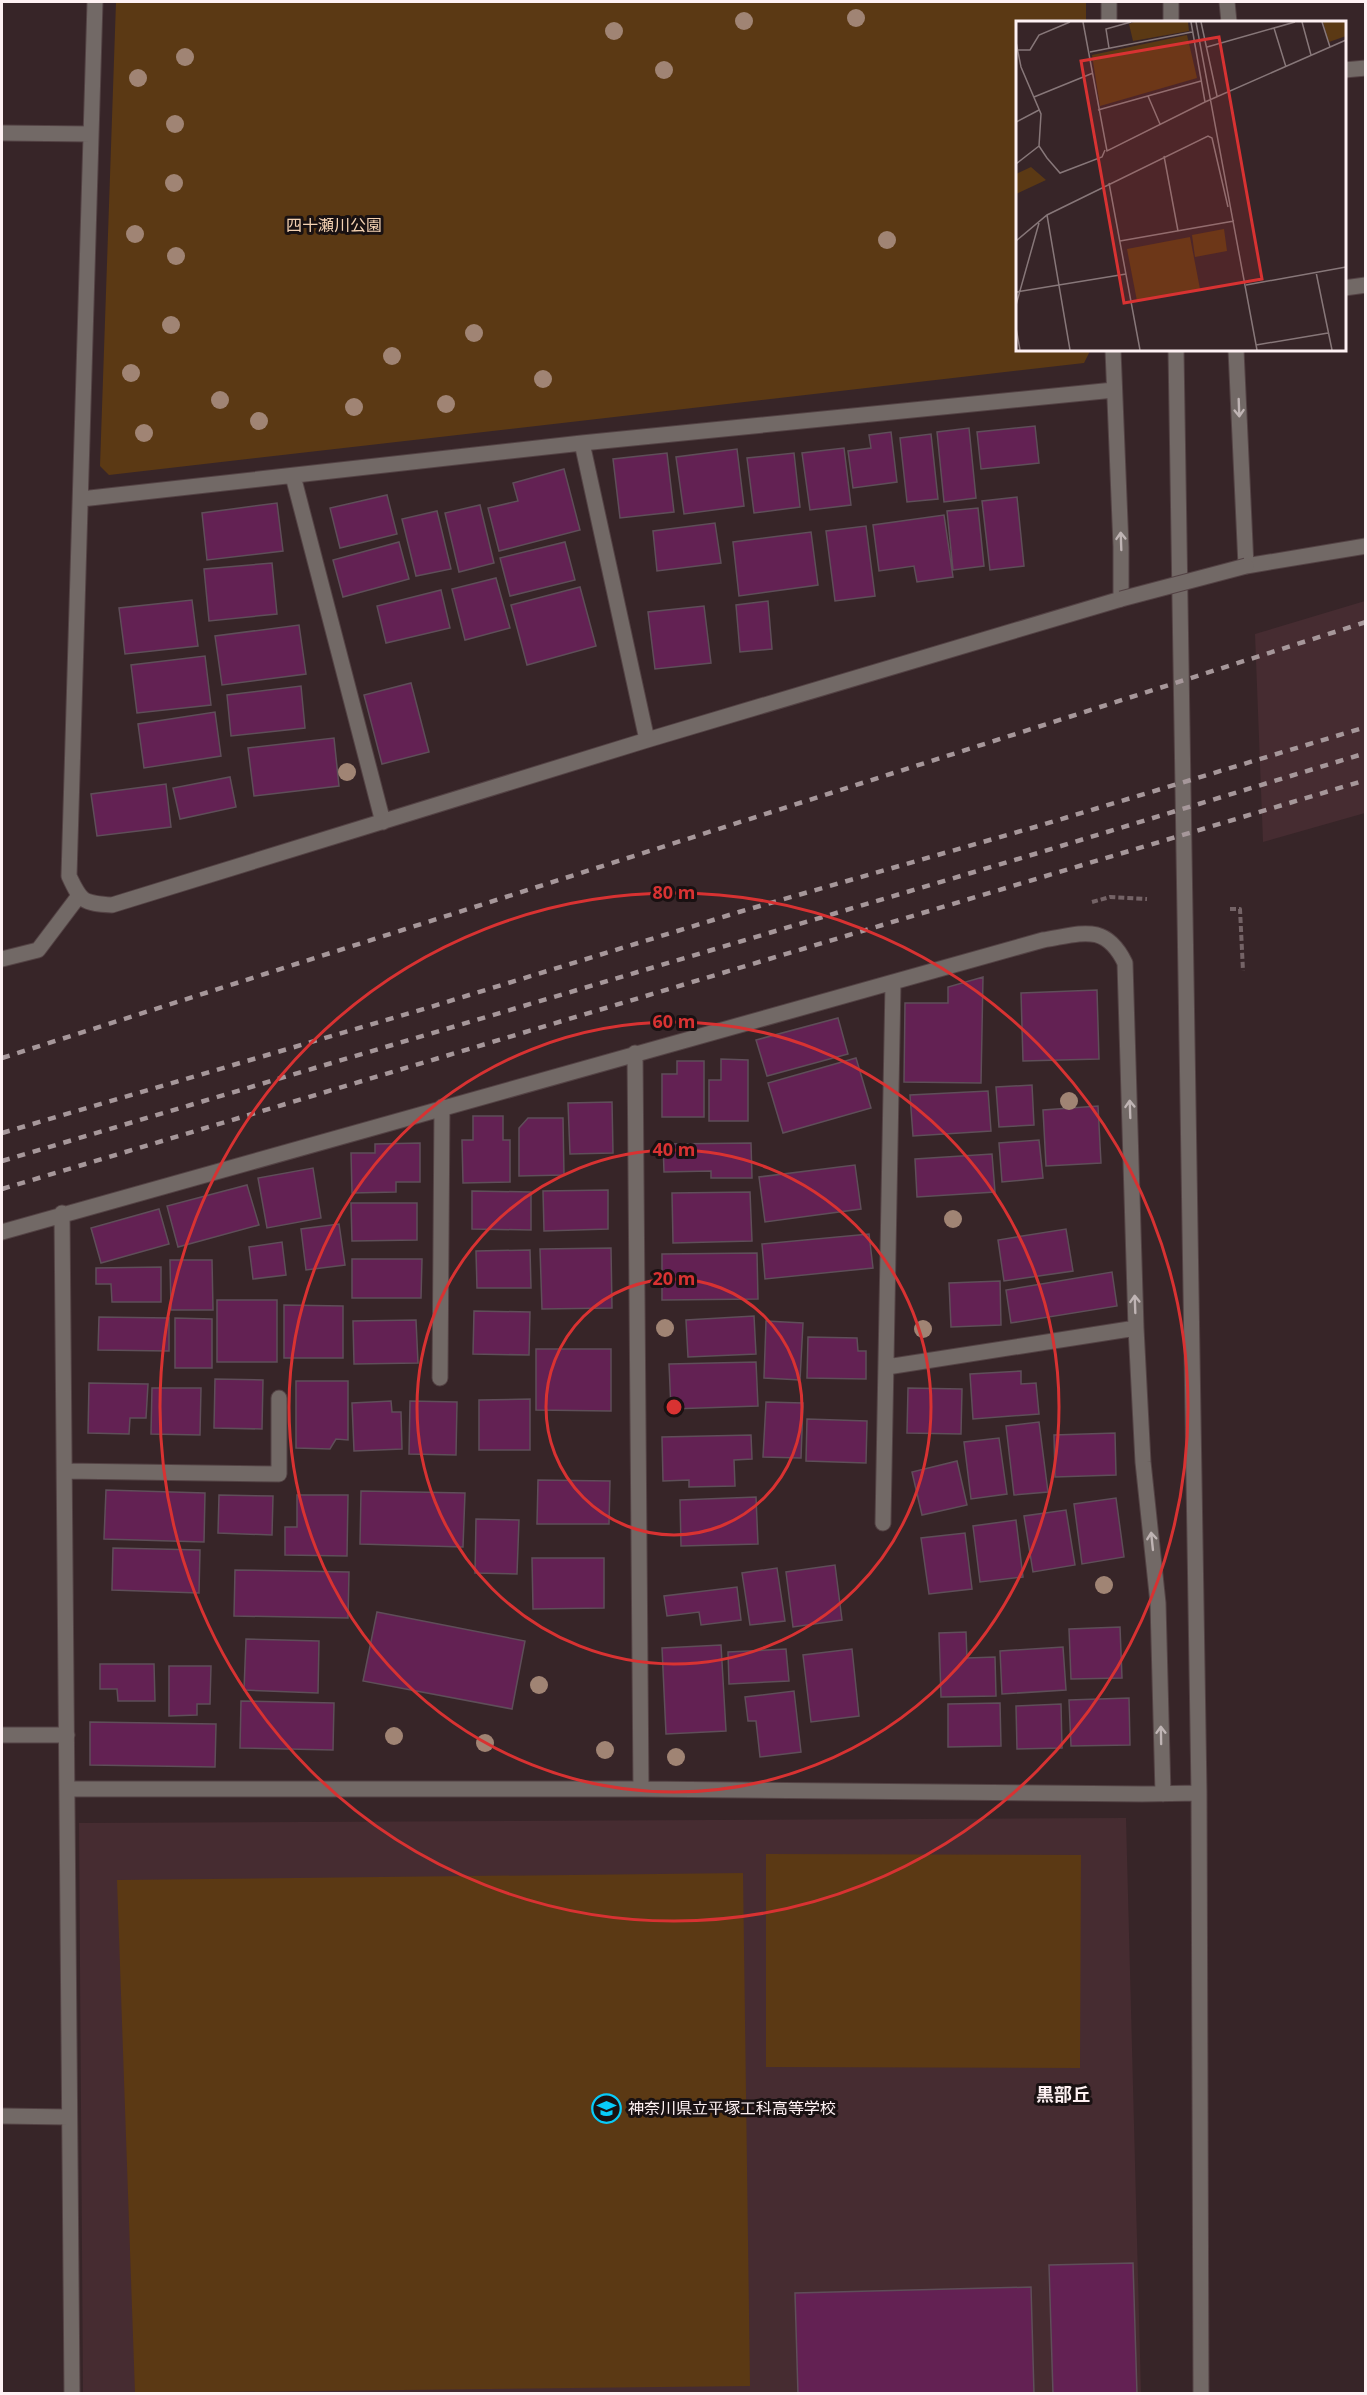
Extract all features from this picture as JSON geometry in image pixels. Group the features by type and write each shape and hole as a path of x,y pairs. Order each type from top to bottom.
{"street":[{"path":"95,2 69,876 78,897 92,904 112,905 647,740 1120,599 1246,566 1365,546"},
{"path":"1109,2 1109,21"},
{"path":"1171,2 1171,21"},
{"path":"1227,2 1229,21"},
{"path":"1346,70 1365,68"},
{"path":"2,134 91,134"},
{"path":"1346,288 1365,285"},
{"path":"1113,351 1121,547 1120,599"},
{"path":"1176,351 1199,1793 1201,2394"},
{"path":"1236,351 1246,566"},
{"path":"81,498 582,443 1114,390"},
{"path":"582,443 647,740"},
{"path":"293,476 383,822"},
{"path":"2,959 38,950 78,897"},
{"path":"2,1232 62,1213 1043,940 1087,934 1103,936 1118,949 1125,963 1136,1328 1143,1462 1158,1603 1163,1794"},
{"path":"884,1523 893,982"},
{"path":"635,1053 641,1789"},
{"path":"440,1378 442,1107"},
{"path":"62,1213 72,2394"},
{"path":"887,1367 1136,1328"},
{"path":"64,1471 279,1474 279,1398"},
{"path":"2,1735 67,1735"},
{"path":"67,1789 641,1789 1199,1793"},
{"path":"2,2116 68,2117"}],"path":[{"path":"1083,905 1110,897 1147,898"},
{"path":"1230,909 1240,909 1243,971"}],"shaded area":[{"path":"1365,601 1365,813 1263,842 1255,634"},
{"name":"神奈川県立平塚工科高等学校","path":"1126,1818 1141,2393 83,2393 79,1823"}],"green space":[{"name":"四十瀬川公園","path":"116,2 1086,2 1086,21 1016,21 1016,351 1090,351 1084,363 109,475 100,466"},
{"path":"766,1854 1081,1855 1080,2068 766,2067"},
{"path":"743,1873 750,2386 135,2393 117,1880"}],"building":[{"path":"1035,426 1039,463 981,469 977,432"},
{"path":"969,428 976,498 944,502 937,432"},
{"path":"891,432 897,482 853,488 848,451 871,448 869,435"},
{"path":"931,434 938,499 907,502 900,438"},
{"path":"844,448 851,505 810,510 802,453"},
{"path":"737,449 744,506 684,514 676,457"},
{"path":"667,453 674,512 620,518 613,459"},
{"path":"794,453 800,507 754,513 747,458"},
{"path":"564,469 580,530 499,551 488,508 518,501 513,483"},
{"path":"387,495 397,534 340,548 330,508"},
{"path":"1017,497 1024,566 990,570 982,501"},
{"path":"277,503 283,551 207,560 202,513"},
{"path":"480,505 494,563 459,572 445,513"},
{"path":"978,508 984,566 953,570 947,511"},
{"path":"437,511 451,569 416,576 402,519"},
{"path":"944,515 953,577 917,582 914,566 879,571 873,525"},
{"path":"715,523 721,563 657,571 653,531"},
{"path":"866,526 875,596 835,601 826,531"},
{"path":"811,532 818,585 739,596 733,542"},
{"path":"399,542 409,579 343,597 333,560"},
{"path":"565,542 575,580 510,596 500,558"},
{"path":"272,563 277,614 209,621 204,569"},
{"path":"496,578 510,628 465,640 452,589"},
{"path":"580,587 596,646 527,665 511,605"},
{"path":"441,590 450,628 386,643 377,606"},
{"path":"192,600 198,646 125,654 119,608"},
{"path":"768,601 772,649 740,652 736,605"},
{"path":"704,606 711,663 655,669 648,612"},
{"path":"299,625 306,674 222,685 215,636"},
{"path":"205,656 211,705 137,713 131,665"},
{"path":"411,683 429,752 382,764 364,695"},
{"path":"301,686 305,728 231,736 227,695"},
{"path":"215,712 221,756 144,768 138,724"},
{"path":"334,738 339,786 254,796 248,748"},
{"path":"230,777 236,807 180,819 173,788"},
{"path":"166,784 171,827 97,836 91,794"},
{"path":"983,977 981,1083 904,1082 905,1003 948,1003 948,987"},
{"path":"1097,990 1099,1059 1023,1061 1021,993"},
{"path":"838,1018 848,1054 767,1076 756,1040"},
{"path":"856,1058 871,1108 783,1133 768,1083"},
{"path":"721,1059 748,1060 748,1121 709,1121 709,1080 721,1080"},
{"path":"677,1061 704,1061 704,1117 662,1117 662,1074 677,1074"},
{"path":"1032,1085 1034,1125 999,1127 996,1087"},
{"path":"988,1091 991,1131 913,1136 910,1095"},
{"path":"612,1102 613,1153 570,1154 568,1103"},
{"path":"1098,1106 1101,1163 1046,1166 1043,1110"},
{"path":"473,1116 503,1116 503,1140 510,1140 510,1182 463,1183 462,1140 473,1140"},
{"path":"528,1118 563,1118 564,1175 519,1176 519,1128"},
{"path":"1039,1140 1043,1178 1002,1182 999,1143"},
{"path":"420,1143 420,1182 396,1182 396,1192 352,1193 351,1153 375,1153 375,1144"},
{"path":"751,1143 752,1178 711,1178 711,1171 664,1172 663,1144"},
{"path":"992,1154 995,1192 917,1197 915,1159"},
{"path":"855,1165 861,1209 765,1222 759,1177"},
{"path":"313,1168 321,1218 267,1228 258,1178"},
{"path":"247,1185 259,1225 178,1247 167,1206"},
{"path":"608,1190 608,1229 544,1231 543,1191"},
{"path":"472,1191 531,1192 531,1230 472,1229"},
{"path":"750,1192 752,1241 673,1243 672,1193"},
{"path":"351,1203 417,1203 417,1240 352,1241"},
{"path":"159,1209 169,1244 101,1263 91,1228"},
{"path":"339,1224 345,1265 306,1270 301,1229"},
{"path":"1066,1229 1073,1271 1004,1281 998,1240"},
{"path":"869,1234 873,1268 765,1279 762,1244"},
{"path":"282,1242 286,1275 253,1279 249,1247"},
{"path":"611,1248 612,1308 542,1309 540,1249"},
{"path":"530,1250 531,1288 477,1288 476,1251"},
{"path":"757,1253 758,1299 662,1300 662,1254"},
{"path":"352,1259 422,1259 421,1298 352,1298"},
{"path":"170,1260 212,1260 213,1310 171,1310"},
{"path":"161,1267 161,1302 112,1302 111,1284 96,1284 96,1268"},
{"path":"1112,1272 1117,1306 1011,1323 1006,1290"},
{"path":"1000,1281 1001,1325 951,1327 949,1283"},
{"path":"217,1300 277,1300 277,1362 217,1362"},
{"path":"284,1305 343,1306 343,1358 284,1358"},
{"path":"474,1311 530,1312 529,1355 473,1354"},
{"path":"754,1316 756,1354 688,1357 686,1320"},
{"path":"99,1317 169,1318 169,1351 98,1350"},
{"path":"175,1318 212,1319 212,1368 175,1368"},
{"path":"416,1320 418,1363 354,1364 353,1321"},
{"path":"766,1321 803,1323 800,1380 764,1378"},
{"path":"808,1337 857,1338 858,1351 866,1351 866,1379 807,1378"},
{"path":"536,1349 611,1349 611,1411 536,1410"},
{"path":"756,1362 758,1406 671,1409 669,1364"},
{"path":"1021,1371 1021,1384 1036,1383 1039,1414 973,1419 970,1374"},
{"path":"215,1379 263,1380 262,1429 214,1428"},
{"path":"296,1381 348,1381 348,1440 336,1439 330,1449 296,1448"},
{"path":"89,1383 148,1384 146,1418 130,1418 129,1434 88,1433"},
{"path":"152,1388 201,1388 200,1435 151,1434"},
{"path":"908,1388 962,1389 961,1434 907,1433"},
{"path":"530,1399 530,1450 479,1450 479,1400"},
{"path":"391,1401 392,1412 401,1412 402,1449 354,1451 352,1403"},
{"path":"410,1401 457,1402 456,1455 409,1454"},
{"path":"766,1402 803,1403 801,1458 763,1457"},
{"path":"807,1419 867,1421 866,1463 806,1461"},
{"path":"1039,1422 1048,1492 1014,1495 1006,1426"},
{"path":"1115,1433 1116,1475 1055,1477 1054,1435"},
{"path":"751,1435 752,1459 734,1460 735,1486 689,1487 689,1480 663,1481 662,1437"},
{"path":"999,1438 1007,1494 971,1499 964,1442"},
{"path":"957,1461 967,1505 922,1515 912,1472"},
{"path":"538,1480 610,1481 609,1524 537,1524"},
{"path":"106,1490 205,1493 204,1542 104,1539"},
{"path":"361,1491 465,1493 463,1547 360,1544"},
{"path":"219,1495 273,1496 272,1535 218,1533"},
{"path":"297,1495 348,1495 347,1556 285,1555 285,1527 297,1527"},
{"path":"756,1497 758,1544 681,1546 680,1500"},
{"path":"1116,1498 1124,1557 1082,1564 1074,1504"},
{"path":"1066,1510 1075,1565 1033,1572 1024,1516"},
{"path":"476,1519 519,1520 517,1574 475,1573"},
{"path":"1016,1520 1023,1577 980,1582 973,1526"},
{"path":"965,1533 972,1589 929,1594 921,1538"},
{"path":"113,1548 200,1550 199,1593 112,1590"},
{"path":"532,1558 604,1558 604,1608 533,1609"},
{"path":"835,1565 842,1620 793,1627 786,1572"},
{"path":"777,1568 785,1621 750,1625 742,1573"},
{"path":"235,1570 349,1572 348,1618 234,1616"},
{"path":"737,1587 741,1620 701,1625 699,1612 667,1616 664,1596"},
{"path":"377,1612 525,1641 512,1709 363,1681"},
{"path":"1120,1627 1122,1678 1071,1679 1069,1629"},
{"path":"966,1632 967,1658 995,1657 996,1696 941,1697 939,1633"},
{"path":"246,1639 319,1641 318,1693 244,1690"},
{"path":"721,1645 726,1731 666,1734 662,1648"},
{"path":"1063,1647 1066,1690 1002,1694 1000,1651"},
{"path":"786,1649 789,1681 729,1684 728,1652"},
{"path":"852,1649 859,1716 811,1722 803,1655"},
{"path":"100,1664 154,1664 155,1701 118,1701 117,1689 100,1689"},
{"path":"169,1666 211,1666 210,1704 197,1704 197,1715 169,1716"},
{"path":"794,1691 801,1752 760,1757 756,1721 748,1721 745,1697"},
{"path":"1129,1698 1130,1745 1071,1746 1069,1700"},
{"path":"241,1701 334,1703 333,1750 240,1748"},
{"path":"1000,1703 1001,1746 948,1747 948,1704"},
{"path":"1061,1704 1062,1748 1017,1749 1016,1706"},
{"path":"90,1722 216,1724 215,1767 90,1765"},
{"path":"1133,2263 1137,2394 1053,2394 1049,2265"},
{"path":"1031,2287 1034,2394 798,2394 795,2293"}],"railway":[{"path":"2,1058 1366,622"},
{"path":"2,1133 1366,727"},
{"path":"2,1161 1038,853 1366,753"},
{"path":"2,1189 1366,780"}],"place":[{"name":"神奈川県立平塚工科高等学校","path":"607,2108"}],"district":[{"name":"黒部丘","path":"1063,2095"}]}
